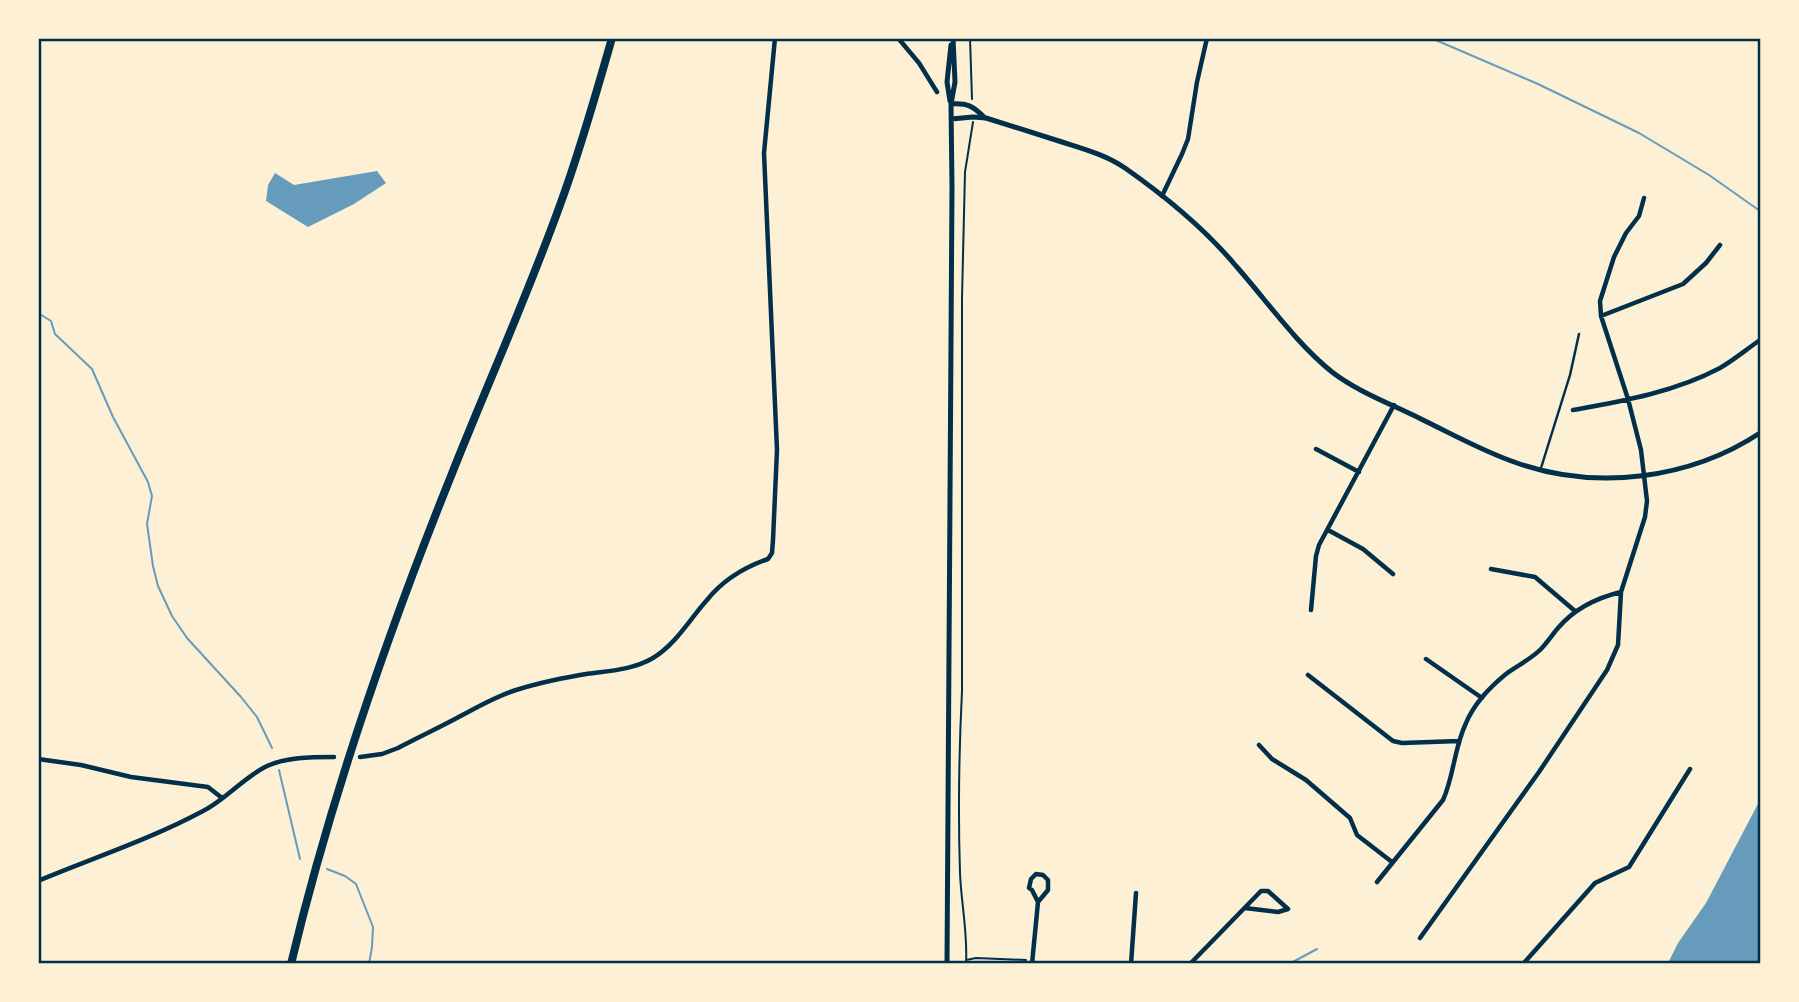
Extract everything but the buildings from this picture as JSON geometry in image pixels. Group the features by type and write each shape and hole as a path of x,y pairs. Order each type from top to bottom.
{"highway":[{"path":"290,964 335,797 363,710 436,513 561,204 612,38"}],"street":[{"path":"360,757 382,754 398,748 513,691 615,671 652,659 668,647 718,588 744,569 768,559 772,553 777,450 764,153 775,38"},
{"path":"898,38 919,63 937,92"},
{"path":"947,964 951,104 955,82 952,38"},
{"path":"1161,197 1188,139 1207,38"},
{"path":"951,104 972,106 986,118"},
{"path":"951,119 986,118 1108,158 1161,197 1217,244 1299,340 1331,371 1356,387 1502,458 1540,470 1592,477 1645,476 1686,467 1722,455 1760,433"},
{"path":"1420,938 1539,772 1607,670 1618,645 1622,592 1646,517 1647,501 1641,450 1628,399 1601,316 1600,301 1614,257 1626,233 1639,216 1644,198"},
{"path":"1601,316 1683,284 1706,263 1720,245"},
{"path":"1573,410 1691,382 1721,367 1760,340"},
{"path":"1311,611 1315,555 1319,545 1394,405"},
{"path":"1316,449 1359,472"},
{"path":"1328,530 1363,549 1393,574"},
{"path":"1491,569 1535,577 1575,611"},
{"path":"1377,882 1443,800 1466,722 1482,698 1506,675 1541,650 1559,626 1575,611 1598,598 1622,592"},
{"path":"1426,659 1482,698"},
{"path":"1308,675 1393,741 1459,741"},
{"path":"1259,745 1272,759 1306,780 1350,818 1357,835 1392,862"},
{"path":"38,881 205,810 263,768 277,762 334,757"},
{"path":"38,759 81,765 131,777 208,787 222,798"},
{"path":"1522,964 1595,883 1629,867 1690,769"},
{"path":"1032,962 1038,901 1029,888 1031,879 1036,874 1044,875 1048,880 1048,890 1038,901"},
{"path":"1190,964 1261,891 1268,891 1288,909 1278,912 1245,908"},
{"path":"1131,964 1136,893"}],"lane":[{"path":"1540,470 1570,375 1579,334"}],"path":[{"path":"970,38 972,106"},
{"path":"973,117 965,173 962,298 960,874 966,962 983,958 1032,962"}],"water":[{"path":"377,171 386,183 354,204 308,227 266,201 268,185 275,173 294,185"},
{"path":"1760,800 1760,963 1668,963 1678,943 1706,903"}],"waterway":[{"path":"1431,38 1538,84 1639,133 1709,175 1760,211"},
{"path":"38,313 51,321 55,334 92,369 113,417 148,482 152,496 147,524 153,566 158,586 172,616 187,638 257,717 272,748"},
{"path":"279,770 300,859"},
{"path":"327,869 356,884 373,927 369,964"},
{"path":"1289,964 1317,949"}]}
